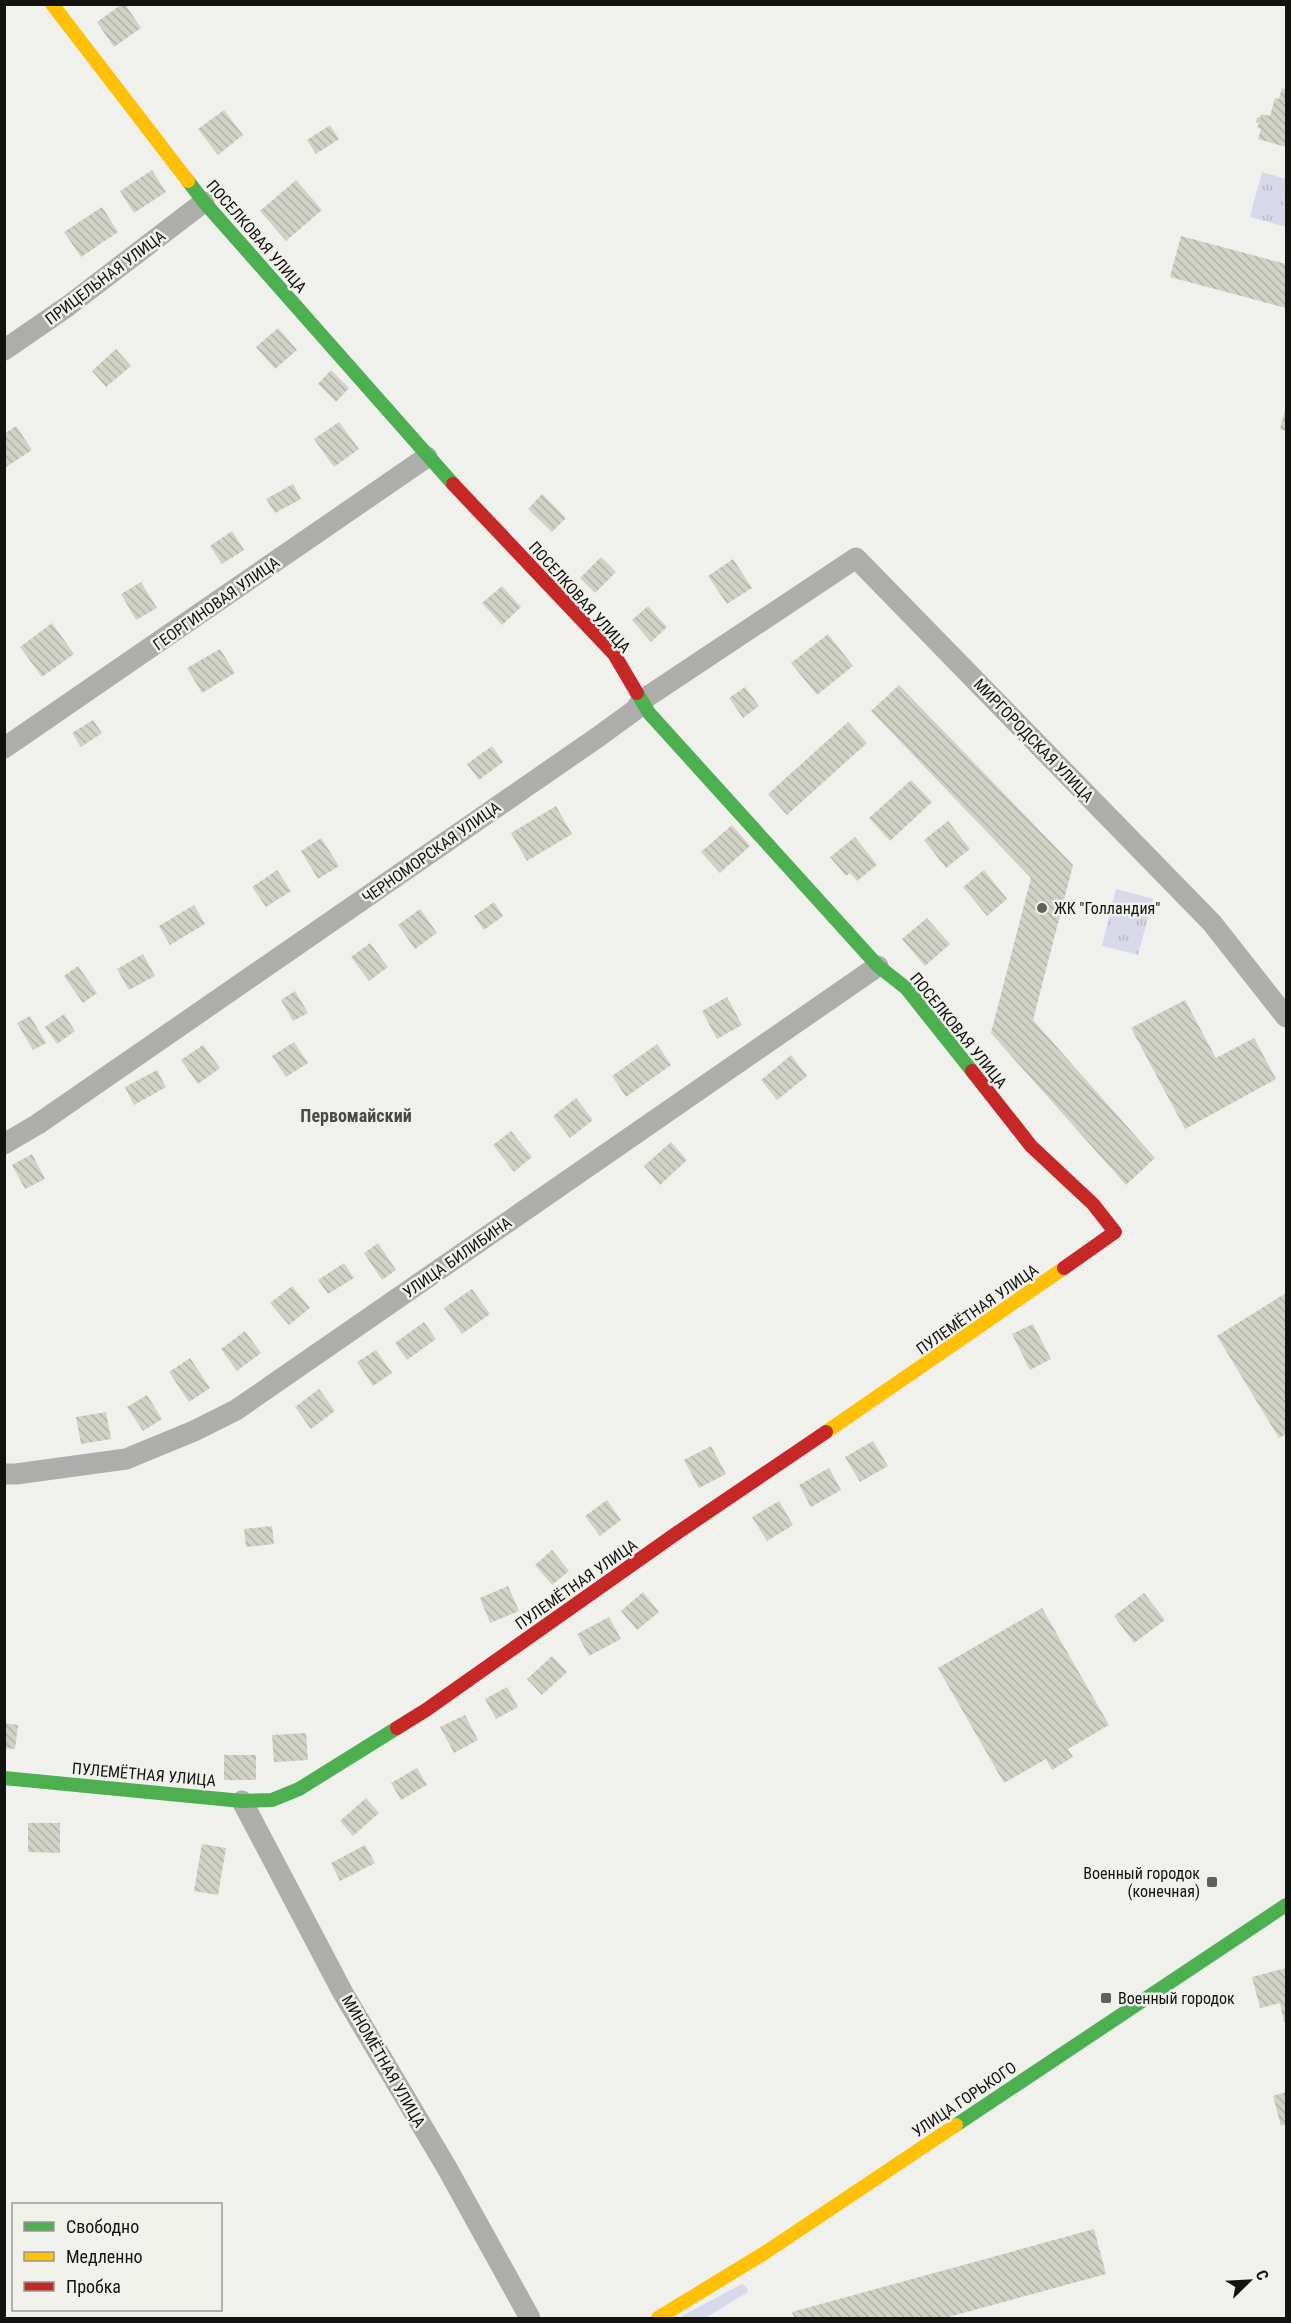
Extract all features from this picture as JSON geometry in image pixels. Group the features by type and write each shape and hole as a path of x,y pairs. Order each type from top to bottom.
{"street":[{"name":"ПОСЕЛКОВАЯ УЛИЦА","path":"52,4 204,202 427,457 614,654 649,713 878,966 906,988 1031,1146 1093,1204 1115,1232"},
{"name":"ПРИЦЕЛЬНАЯ УЛИЦА","path":"4,350 68,306 204,202"},
{"name":"ГЕОРГИНОВАЯ УЛИЦА","path":"4,748 427,457"},
{"name":"ЧЕРНОМОРСКАЯ УЛИЦА","path":"4,1144 38,1124 598,737 634,710 641,700 856,558"},
{"name":"МИРГОРОДСКАЯ УЛИЦА","path":"856,558 1212,923 1287,1017"},
{"name":"УЛИЦА БИЛИБИНА","path":"4,1474 126,1459 195,1431 236,1410 878,966"},
{"name":"ПУЛЕМЁТНАЯ УЛИЦА","path":"4,1778 242,1801 272,1800 300,1789 426,1710 677,1533 935,1358 1115,1232"},
{"name":"МИНОМЁТНАЯ УЛИЦА","path":"242,1801 344,1993 447,2168 530,2319"},
{"name":"УЛИЦА ГОРЬКОГО","path":"658,2319 766,2252 1287,1905"}],"green space":[{"path":"1262,172 1286,179 1286,227 1250,217"},
{"path":"1116,889 1153,899 1138,955 1102,946"},
{"path":"742,2284 748,2292 705,2318 678,2318"}],"building":[{"path":"125,4 141,28 114,47 97,22"},
{"path":"1282,88 1286,90 1286,147 1258,139 1261,129 1257,128 1259,123 1256,122 1257,117 1260,118 1261,114 1270,116 1275,98 1279,99"},
{"path":"224,110 243,135 218,155 198,129"},
{"path":"330,125 339,139 316,154 307,140"},
{"path":"152,170 166,192 134,213 120,191"},
{"path":"296,180 322,210 286,241 260,211"},
{"path":"102,207 118,232 81,257 64,232"},
{"path":"1181,236 1286,264 1286,308 1170,277"},
{"path":"278,328 297,350 275,369 256,347"},
{"path":"116,349 131,366 106,387 92,371"},
{"path":"331,370 349,388 336,402 318,384"},
{"path":"1286,406 1286,431 1280,429"},
{"path":"339,422 359,449 334,467 314,439"},
{"path":"16,426 32,450 6,467 4,434"},
{"path":"293,484 301,499 275,513 266,499"},
{"path":"542,494 566,518 552,532 528,509"},
{"path":"232,531 244,550 222,564 210,546"},
{"path":"601,557 616,572 595,593 580,578"},
{"path":"733,559 752,588 727,604 708,576"},
{"path":"141,582 157,608 136,620 121,594"},
{"path":"502,586 521,607 502,625 482,603"},
{"path":"648,606 667,627 651,642 632,620"},
{"path":"52,623 74,654 42,677 20,647"},
{"path":"828,634 853,666 817,695 791,663"},
{"path":"220,649 235,673 202,693 187,668"},
{"name":"ЖК \"Голландия\"","path":"899,685 1073,865 1033,1020 1155,1158 1126,1185 991,1033 1031,878 871,711"},
{"path":"745,687 759,706 743,718 729,698"},
{"path":"93,720 102,733 81,747 72,733"},
{"path":"848,722 867,743 787,815 768,794"},
{"path":"492,746 503,762 479,780 467,764"},
{"path":"911,780 932,802 890,841 869,818"},
{"path":"556,806 572,834 527,861 511,833"},
{"path":"948,821 970,849 946,868 924,840"},
{"path":"732,825 750,846 720,873 701,852"},
{"path":"855,837 877,865 857,881 850,873 846,876 830,857"},
{"path":"321,838 339,866 318,879 301,851"},
{"path":"277,870 291,891 266,907 252,887"},
{"path":"984,870 1007,899 987,916 963,887"},
{"path":"494,902 503,916 484,930 474,916"},
{"path":"194,905 205,924 170,945 159,926"},
{"path":"420,909 437,933 415,949 398,925"},
{"path":"927,918 950,944 925,966 902,939"},
{"path":"370,943 388,967 369,981 351,957"},
{"path":"143,954 155,976 129,990 117,969"},
{"path":"78,966 97,993 83,1003 64,976"},
{"path":"295,991 308,1013 293,1021 281,1000"},
{"path":"727,997 742,1025 717,1039 702,1011"},
{"path":"1185,1000 1216,1058 1254,1038 1276,1079 1185,1129 1131,1028"},
{"path":"64,1014 75,1031 57,1044 45,1027"},
{"path":"30,1016 46,1043 33,1050 17,1023"},
{"path":"294,1042 308,1063 286,1077 272,1056"},
{"path":"657,1044 671,1065 626,1097 612,1076"},
{"path":"203,1045 220,1068 198,1084 181,1060"},
{"path":"791,1055 807,1076 777,1100 761,1080"},
{"path":"157,1070 166,1087 134,1105 125,1087"},
{"path":"576,1098 593,1120 570,1138 553,1116"},
{"path":"511,1131 532,1157 514,1172 493,1145"},
{"path":"671,1142 687,1160 660,1185 644,1166"},
{"path":"32,1154 45,1179 25,1189 12,1165"},
{"path":"378,1243 396,1270 382,1280 364,1253"},
{"path":"344,1263 354,1278 328,1294 318,1280"},
{"path":"292,1286 310,1308 289,1325 270,1303"},
{"path":"472,1289 490,1314 462,1334 444,1308"},
{"path":"1286,1293 1286,1434 1279,1438 1217,1336"},
{"path":"424,1322 436,1339 407,1360 395,1343"},
{"path":"1033,1324 1051,1359 1030,1370 1012,1334"},
{"path":"245,1331 261,1353 237,1371 221,1349"},
{"path":"376,1350 392,1373 373,1386 357,1362"},
{"path":"190,1358 210,1388 189,1402 169,1372"},
{"path":"319,1389 335,1411 311,1429 295,1407"},
{"path":"147,1395 162,1419 143,1431 127,1407"},
{"path":"106,1412 111,1439 81,1444 76,1417"},
{"path":"873,1441 888,1466 860,1482 845,1457"},
{"path":"711,1446 726,1474 699,1488 684,1460"},
{"path":"829,1468 841,1490 811,1507 799,1485"},
{"path":"607,1500 621,1520 600,1536 585,1516"},
{"path":"779,1501 793,1525 767,1541 752,1517"},
{"path":"272,1526 274,1544 246,1547 244,1529"},
{"path":"552,1550 569,1571 552,1585 535,1565"},
{"path":"508,1586 519,1611 490,1623 480,1598"},
{"path":"643,1592 659,1612 637,1630 621,1611"},
{"path":"1144,1593 1165,1620 1134,1643 1114,1616"},
{"path":"1042,1608 1109,1725 1068,1749 1073,1757 1052,1770 1046,1759 1004,1783 938,1668"},
{"path":"609,1617 621,1639 589,1656 577,1634"},
{"path":"552,1656 567,1672 542,1695 527,1679"},
{"path":"507,1687 518,1707 496,1719 485,1699"},
{"path":"465,1715 478,1740 454,1753 440,1727"},
{"path":"4,1723 18,1725 15,1749 4,1748"},
{"path":"306,1733 308,1760 274,1762 272,1735"},
{"path":"224,1755 256,1755 256,1780 224,1780"},
{"path":"417,1768 427,1785 401,1800 391,1783"},
{"path":"366,1798 379,1813 353,1836 340,1821"},
{"path":"28,1823 60,1823 60,1853 28,1852"},
{"path":"202,1844 226,1848 218,1895 194,1891"},
{"path":"365,1845 375,1863 340,1881 331,1863"},
{"path":"1286,1968 1286,2022 1284,2022 1280,2003 1260,2008 1252,1977"},
{"path":"1286,2092 1286,2124 1281,2126 1273,2096"},
{"path":"1094,2229 1106,2274 945,2318 794,2318 792,2312"}],"traffic: fast":[{"path":"188,181 453,484"},
{"path":"637,693 649,713 878,966 906,988 972,1071"},
{"path":"4,1778 242,1801 272,1800 299,1789 397,1728"},
{"path":"956,2125 1286,1905"}],"traffic: slow":[{"path":"52,4 188,181"},
{"path":"826,1432 1064,1268"},
{"path":"658,2318 766,2252 956,2125"}],"traffic: jam":[{"path":"453,484 614,654 637,693"},
{"path":"972,1071 1031,1146 1093,1204 1115,1232 1064,1268"},
{"path":"397,1728 826,1432"}],"place":[{"name":"ЖК \"Голландия\"","path":"1042,908"},
{"name":"Военный городок (конечная)","path":"1212,1882"},
{"name":"Военный городок","path":"1106,1998"}],"district":[{"name":"Первомайский","path":"356,1116"}]}
